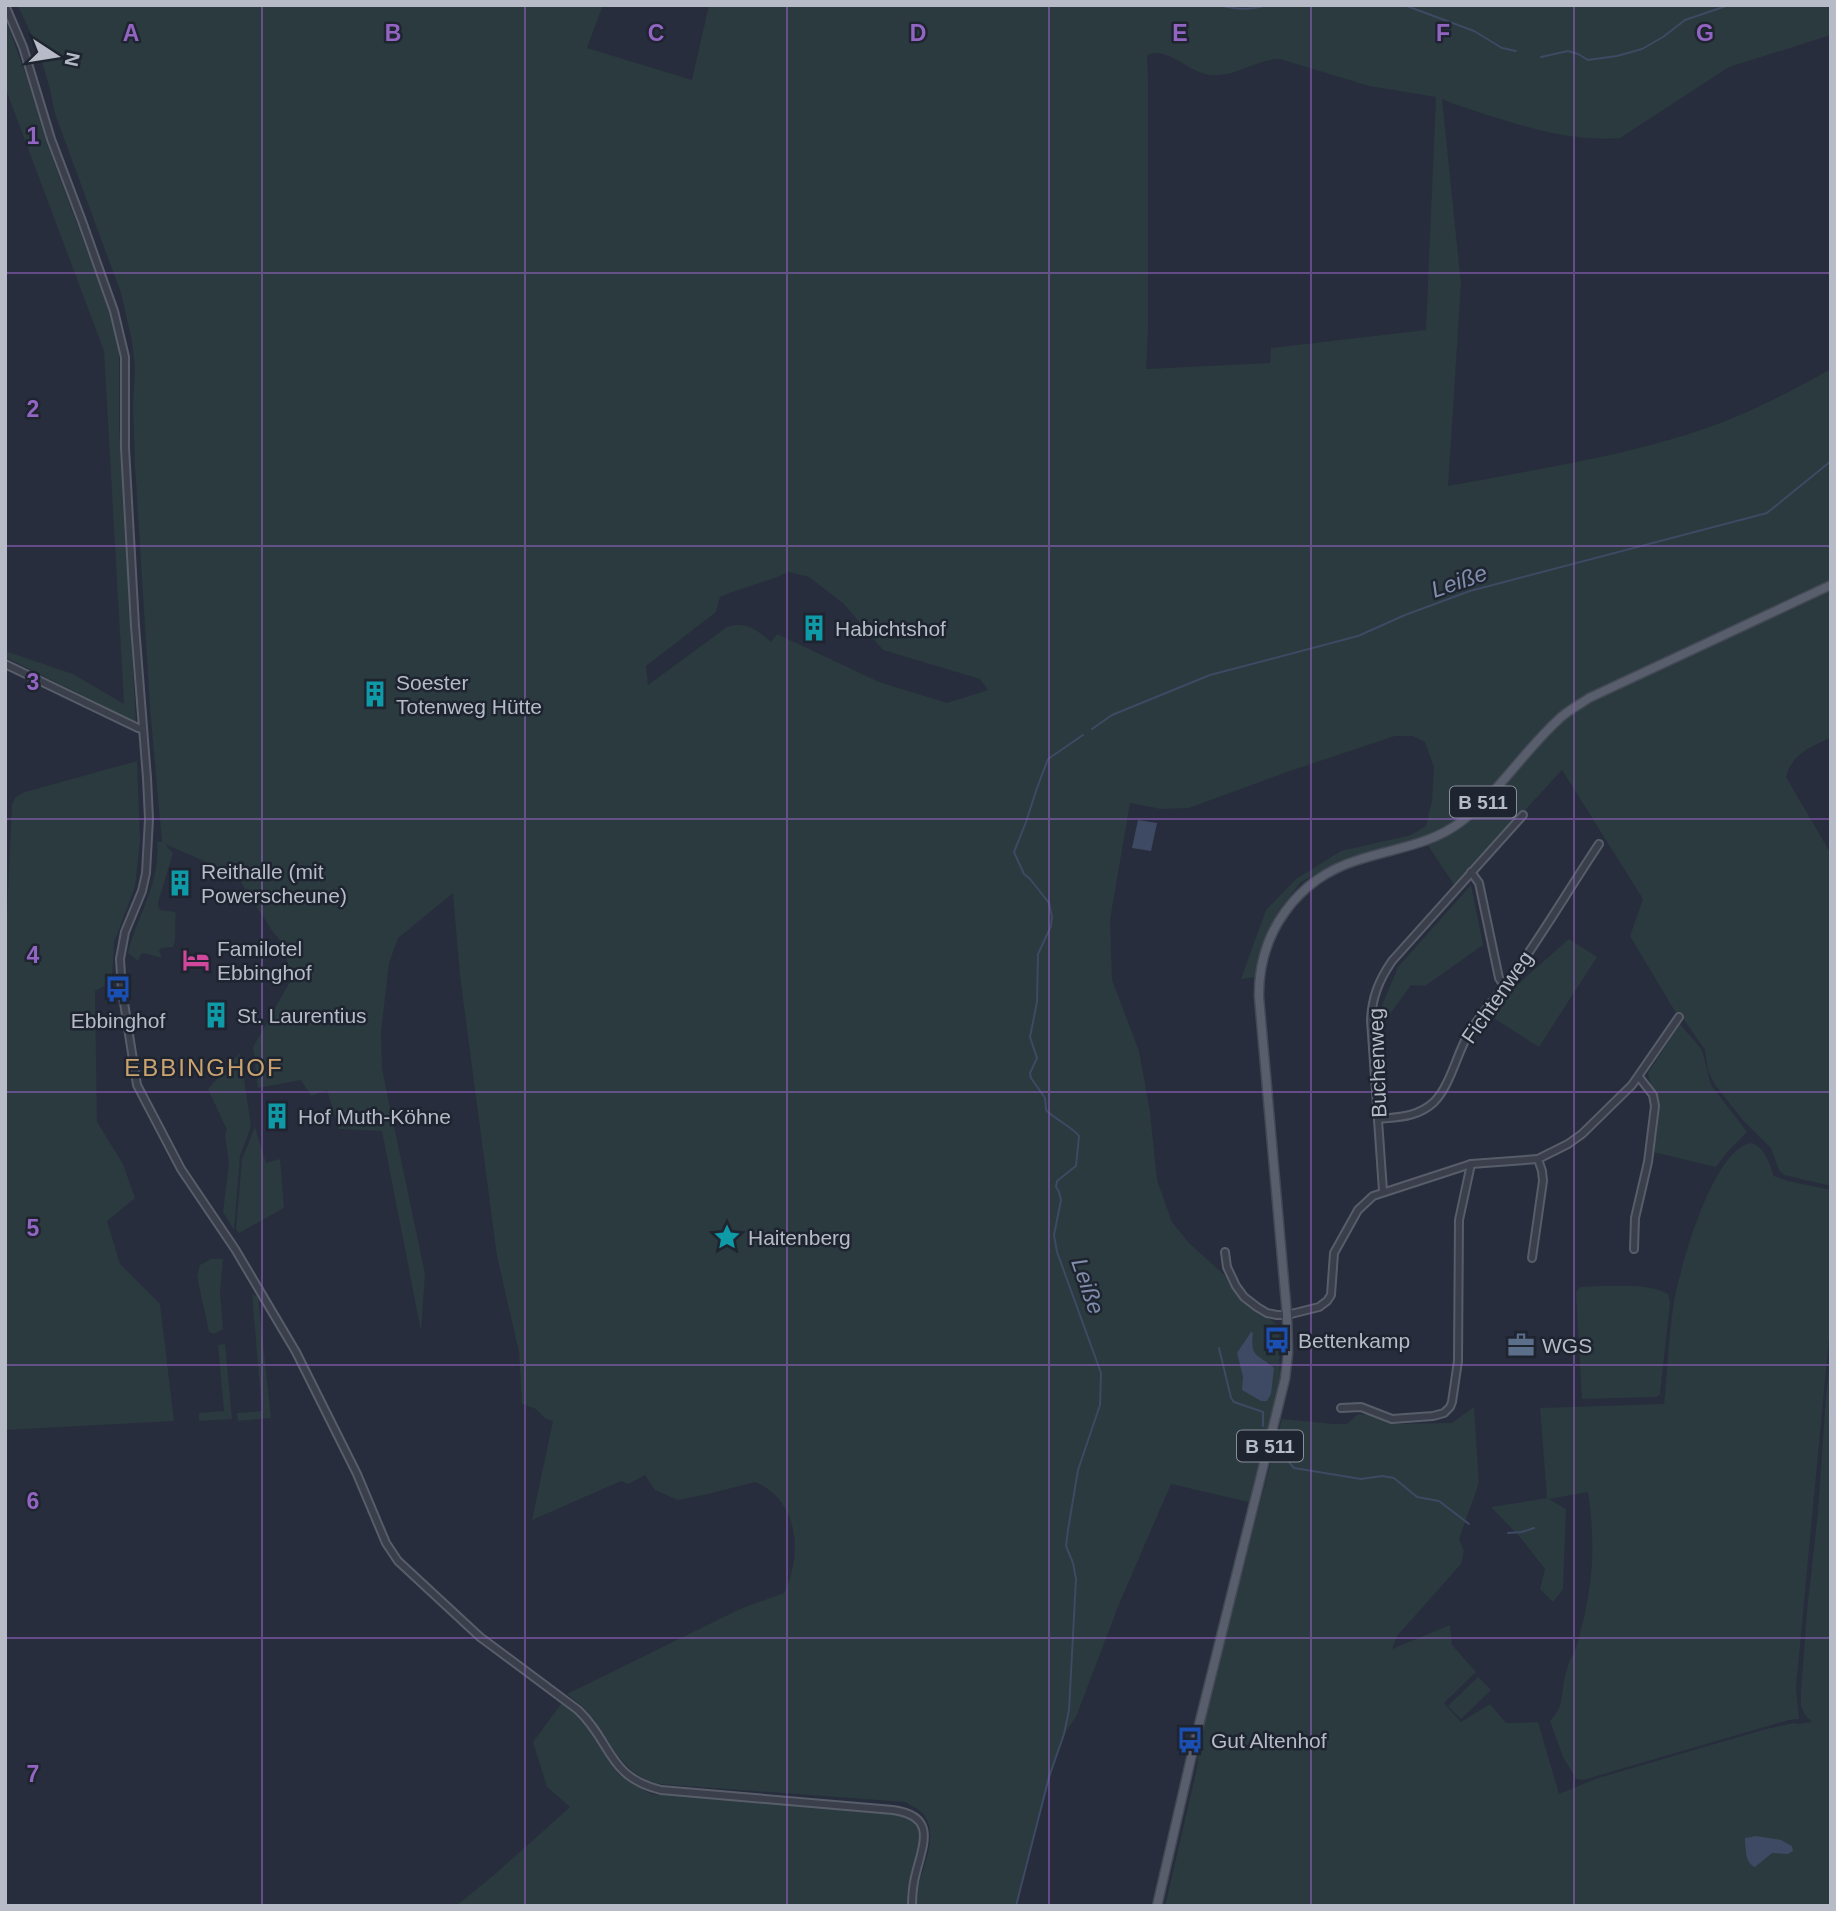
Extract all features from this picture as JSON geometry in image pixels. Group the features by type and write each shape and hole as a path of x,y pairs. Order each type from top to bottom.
{"main road":[{"name":"B 511","path":"1157,1906 1195,1741 1281,1399 1287,1362 1287,1315 1259,990 1261,964 1276,925 1289,906 1313,883 1341,866 1358,859 1419,844 1453,827 1478,806 1555,723 1589,698 1831,585"}],"street":[{"path":"5,5 23,47 51,139 102,275 123,346 125,448 135,626 149,802 147,864 142,891 123,938 120,959 122,990 137,1085 181,1169 235,1249 292,1343 398,1561 480,1637 584,1716 612,1759 633,1780 661,1790 893,1810 912,1815 920,1823 924,1836 913,1885 912,1906"},
{"path":"5,664 138,729 143,729"},
{"name":"Buchenweg","path":"1383,1191 1371,1020 1377,988 1392,961 1523,815"},
{"name":"Fichtenweg","path":"1378,1119 1417,1114 1437,1099 1475,1023 1504,987 1599,844"},
{"path":"1471,872 1479,883 1499,978 1504,987"},
{"path":"1224,1252 1230,1273 1244,1297 1267,1313 1287,1315 1316,1309 1327,1301 1331,1292 1332,1262 1336,1249 1358,1210 1373,1196 1471,1164 1538,1158 1575,1140 1639,1077 1679,1017"},
{"path":"1634,1249 1635,1218 1648,1162 1655,1106 1653,1095 1639,1077"},
{"path":"1531,1258 1542,1181 1538,1158"},
{"path":"1341,1408 1361,1407 1392,1419 1433,1416 1447,1410 1454,1394 1458,1361 1460,1214 1471,1164"}],"shaded area":[{"path":"17,5 603,5 587,48 692,80 709,5 1831,5 1831,35 1729,67 1620,138 1599,139 1557,134 1515,124 1442,99 1461,284 1448,486 1583,461 1683,436 1745,413 1831,369 1831,738 1798,757 1786,777 1831,854 1831,1186 1784,1175 1779,1170 1771,1148 1743,1120 1715,1085 1708,1071 1705,1050 1683,1018 1676,1013 1630,936 1643,899 1562,770 1455,886 1427,844 1343,859 1301,882 1279,910 1261,949 1256,977 1241,979 1266,910 1296,879 1341,851 1411,835 1426,826 1432,801 1434,767 1425,742 1413,736 1395,736 1189,808 1161,809 1130,803 1110,920 1112,980 1139,1051 1150,1112 1157,1180 1172,1222 1189,1243 1252,1300 1249,1304 1279,1326 1280,1381 1249,1502 1171,1484 1119,1604 1076,1717 1064,1734 1016,1906 915,1906 930,1835 924,1815 905,1802 660,1784 635,1773 618,1756 588,1712 567,1694 740,1609 784,1593 794,1562 795,1546 789,1515 770,1490 755,1482 678,1500 655,1490 645,1475 629,1484 621,1481 532,1520 553,1421 545,1418 536,1409 522,1404 519,1352 497,1256 460,976 453,893 398,938 389,963 381,1033 382,1069 425,1274 421,1331 382,1131 339,1129 327,1090 311,1096 301,1080 258,1088 253,1047 291,980 284,945 236,875 165,844 173,853 158,903 159,909 176,913 173,947 161,948 159,951 162,958 144,953 138,961 128,953 152,885 157,842 162,842 150,708 135,466 135,368 132,341 121,293 55,114 41,58","holes":["1154,53 1169,56 1210,75 1228,74 1262,62 1280,59 1369,86 1436,97 1426,330 1271,348 1270,363 1146,369 1147,55","789,572 809,577 844,604 883,650 980,679 988,690 947,703 879,682 777,634 771,642 756,630 740,625 727,627 648,685 646,666 716,612 720,597"]},
{"path":"5,18 47,144 110,312 119,350 119,426 136,722 5,657 5,651 73,674 124,704 104,351 5,87"},
{"path":"137,761 140,840 135,887 114,942 112,982 95,991 97,1122 123,1164 135,1198 107,1221 120,1264 160,1304 174,1421 5,1430 5,958 12,804 16,797 25,792"},
{"path":"1471,885 1483,945 1425,986 1411,985 1390,1014 1381,1008 1398,967"},
{"path":"1569,939 1597,957 1539,1047 1489,1015 1508,993"},
{"path":"1680,1024 1702,1050 1711,1085 1747,1132 1716,1167 1653,1152 1658,1106 1648,1073"},
{"path":"240,1053 251,1126 240,1156 234,1230 223,1212 229,1164 225,1134 227,1130 208,1089"},
{"path":"255,1127 266,1163 280,1159 284,1208 239,1233 236,1230 242,1159"},
{"path":"1752,1143 1764,1153 1774,1176 1831,1190 1831,1317 1796,1687 1799,1719 1583,1780 1576,1779 1563,1757 1550,1721 1561,1703 1566,1672 1578,1641 1590,1585 1592,1531 1588,1492 1549,1499 1566,1509 1563,1589 1553,1602 1540,1589 1545,1569 1520,1537 1491,1507 1547,1498 1540,1408 1664,1404 1674,1302 1691,1238 1712,1186 1724,1165 1738,1150"},
{"path":"211,1259 223,1259 220,1292 223,1329 214,1334 209,1332 197,1276 200,1265"},
{"path":"1580,1287 1645,1287 1668,1294 1670,1303 1660,1394 1657,1397 1582,1399 1576,1292"},
{"path":"252,1294 258,1297 271,1418 238,1421 237,1413 262,1411"},
{"path":"225,1344 232,1419 199,1421 199,1413 224,1411 218,1345"},
{"path":"1831,1353 1831,1906 1165,1906 1197,1768 1201,1732 1282,1419 1347,1424 1358,1414 1370,1415 1392,1424 1452,1423 1474,1407 1479,1483 1459,1539 1464,1551 1461,1564 1397,1636 1392,1649 1450,1625 1452,1645 1476,1672 1444,1703 1461,1722 1490,1704 1506,1723 1538,1722 1559,1794 1598,1778 1766,1729 1812,1722 1801,1706 1801,1692"},
{"path":"1478,1677 1491,1690 1461,1719 1448,1706"},
{"path":"564,1700 587,1722 618,1774 651,1794 899,1812 912,1817 920,1826 921,1839 907,1893 908,1906 456,1906 570,1807 547,1787 533,1742"}],"water":[{"path":"1138,820 1157,823 1151,851 1132,848"},
{"path":"1251,1332 1254,1352 1274,1368 1271,1394 1267,1401 1261,1401 1242,1390 1243,1377 1237,1353"},
{"path":"1756,1836 1781,1840 1792,1846 1793,1851 1788,1854 1772,1853 1755,1867 1748,1859 1745,1838"}],"waterway":[{"path":"1220,5 1244,9 1267,5"},
{"path":"1404,5 1474,31 1502,48 1516,51"},
{"path":"1541,57 1568,51 1588,60 1617,56 1642,49 1685,20 1729,5"},
{"name":"Leiße","path":"1092,729 1112,715 1210,675 1358,636 1470,591 1767,513 1831,461"},
{"name":"Leiße","path":"1016,1906 1069,1710 1076,1579 1066,1546 1078,1470 1100,1405 1101,1373 1057,1252 1054,1235 1061,1200 1056,1187 1057,1181 1076,1166 1079,1136 1046,1110 1045,1098 1030,1073 1037,1058 1030,1037 1037,1002 1038,954 1051,926 1052,917 1049,903 1024,874 1014,852 1048,759 1083,735"},
{"path":"1219,1348 1231,1398 1234,1402 1263,1412 1263,1426"},
{"path":"1286,1437 1289,1462 1294,1468 1361,1479 1382,1476 1394,1478 1417,1497 1439,1501 1469,1524"},
{"path":"1508,1533 1534,1528"}],"place":[{"name":"Habichtshof","path":"814,628"},
{"name":"Soester Totenweg Hütte","path":"375,694"},
{"name":"Reithalle (mit Powerscheune)","path":"180,883"},
{"name":"Familotel Ebbinghof","path":"196,960"},
{"name":"Ebbinghof","path":"118,989"},
{"name":"St. Laurentius","path":"216,1015"},
{"name":"Hof Muth-Köhne","path":"277,1116"},
{"name":"Haitenberg","path":"727,1237"},
{"name":"Bettenkamp","path":"1277,1340"},
{"name":"WGS","path":"1521,1345"},
{"name":"Gut Altenhof","path":"1190,1740"}],"district":[{"name":"EBBINGHOF","path":"204,1067"}]}
